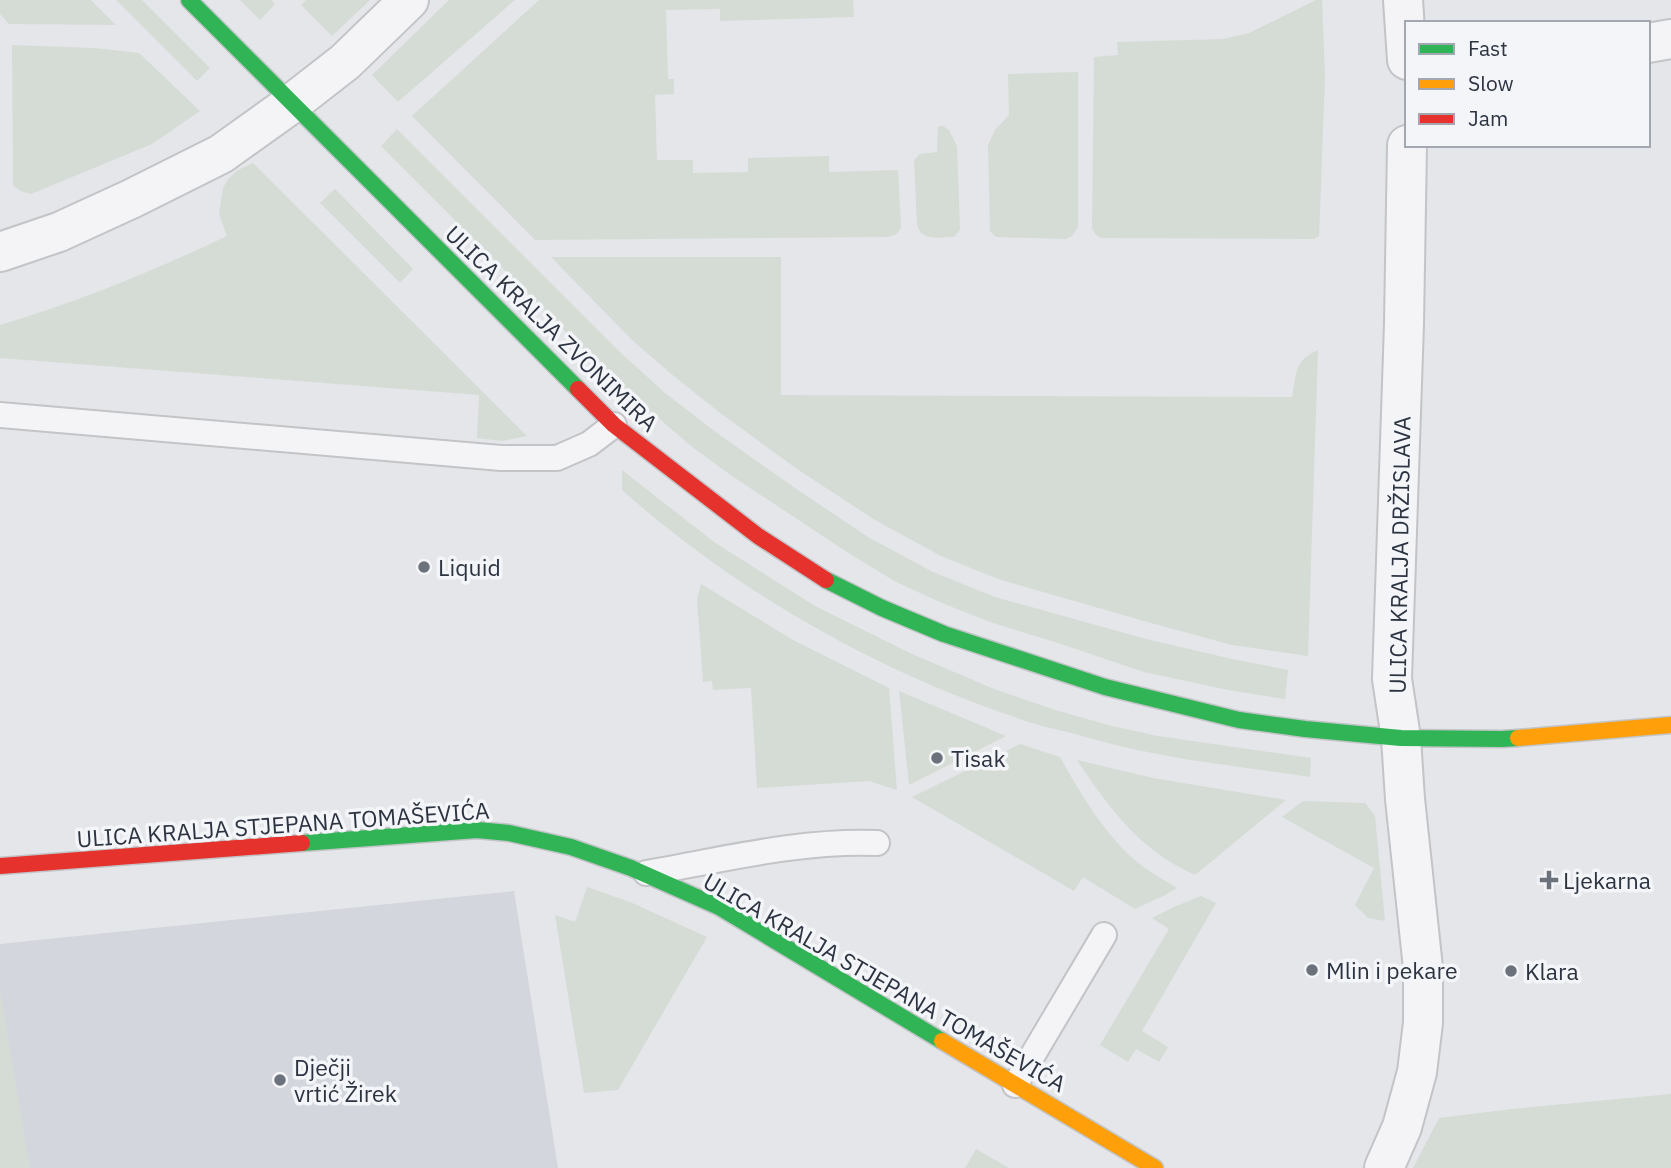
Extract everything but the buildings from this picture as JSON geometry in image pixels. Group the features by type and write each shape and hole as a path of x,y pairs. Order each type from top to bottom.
{"main road":[{"name":"ULICA KRALJA ZVONIMIRA","path":"189,0 614,425 758,536 825,579 882,608 944,634 1105,687 1239,720 1401,738 1502,739 1671,725"},
{"name":"ULICA KRALJA STJEPANA TOMAŠEVIĆA","path":"0,866 477,830 534,837 646,873 719,907 1155,1168"}],"street":[{"path":"0,252 59,232 221,154 292,104 345,62 409,0"},
{"path":"1403,0 1405,30"},
{"path":"1650,43 1671,39"},
{"name":"ULICA KRALJA DRŽISLAVA","path":"1384,1168 1402,1127 1417,1072 1423,1023 1423,968 1401,738 1392,679 1407,147"}],"lane":[{"path":"0,415 501,458 557,458 589,444 614,425"},
{"path":"646,873 799,846 847,842 877,843"},
{"path":"1015,1085 1104,936"}],"shaded area":[{"path":"0,0 91,0 116,25 9,24 0,14"},
{"path":"116,0 142,0 210,68 197,81"},
{"path":"240,0 271,0 275,4 260,20"},
{"path":"306,0 370,0 332,36 301,5"},
{"path":"449,0 515,0 398,102 372,75"},
{"path":"539,0 853,0 854,17 720,21 720,9 666,10 668,79 674,79 674,94 655,95 657,160 693,160 693,173 748,172 748,158 829,156 829,172 898,170 899,232 886,237 535,240 412,116"},
{"path":"1316,0 1322,0 1325,76 1319,236 1313,239 1101,238 1095,234 1092,228 1094,57 1118,55 1117,42 1223,39 1249,33"},
{"path":"12,45 95,48 139,53 200,111 152,144 31,194 20,191 13,185"},
{"path":"1078,72 1078,227 1072,236 1066,239 996,237 990,231 988,145 995,130 1009,115 1008,74"},
{"path":"938,126 949,130 957,146 960,230 954,237 927,236 917,225 914,160 920,154 937,152"},
{"path":"397,129 622,354 665,393 717,433 868,537 933,572 995,597 1146,639 1288,670 1285,699 1144,672 990,622 896,582 850,554 691,446 603,369 381,146"},
{"path":"253,163 527,436 502,441 477,438 479,395 0,358 0,325 115,285 227,236 219,214 223,188 238,170"},
{"path":"335,189 413,269 400,283 320,203"},
{"path":"551,257 781,257 781,395 1292,397 1300,363 1318,350 1308,656 1232,645 1151,623 998,579 941,556 875,520 797,469 719,412 631,339"},
{"path":"622,470 714,542 815,606 912,654 994,689 1112,726 1158,736 1311,758 1310,777 1196,761 1117,745 1029,722 919,680 814,627 714,563 622,490"},
{"path":"701,584 793,640 889,688 897,790 869,781 757,788 751,688 713,690 712,681 703,682 697,599"},
{"path":"899,691 1006,736 909,785"},
{"path":"1020,744 1060,757 1108,832 1139,864 1177,888 1135,909 1083,877 1074,891 912,797"},
{"path":"1077,760 1153,778 1286,800 1195,875 1165,859 1136,836 1105,800"},
{"path":"1303,801 1365,803 1375,816 1385,921 1368,918 1355,905 1374,868 1282,817"},
{"path":"587,887 630,902 707,937 618,1090 584,1093 555,915 575,922"},
{"name":"Dječji vrtić Žirek","path":"514,891 558,1168 0,1168 0,944"},
{"path":"1201,896 1216,903 1142,1031 1168,1047 1159,1062 1136,1049 1128,1062 1100,1045 1169,929 1152,918"},
{"path":"0,991 30,1168 0,1168"},
{"path":"1671,1094 1671,1168 1413,1168 1439,1118"},
{"path":"976,1149 1009,1168 965,1168"}],"traffic: fast":[{"path":"189,0 578,389"},
{"path":"826,580 882,608 944,634 1105,687 1239,720 1401,738 1518,738"},
{"path":"302,843 477,830 509,833 571,847 631,868 719,907 942,1041"}],"traffic: slow":[{"path":"1518,738 1671,725"},
{"path":"942,1041 1155,1168"}],"traffic: jam":[{"path":"578,389 614,425 758,536 826,580"},
{"path":"0,866 302,843"}],"place":[{"name":"Liquid","path":"424,567"},
{"name":"Tisak","path":"937,758"},
{"name":"Ljekarna","path":"1549,880"},
{"name":"Mlin i pekare","path":"1312,970"},
{"name":"Klara","path":"1511,971"},
{"name":"Dječji vrtić Žirek","path":"280,1080"}]}
